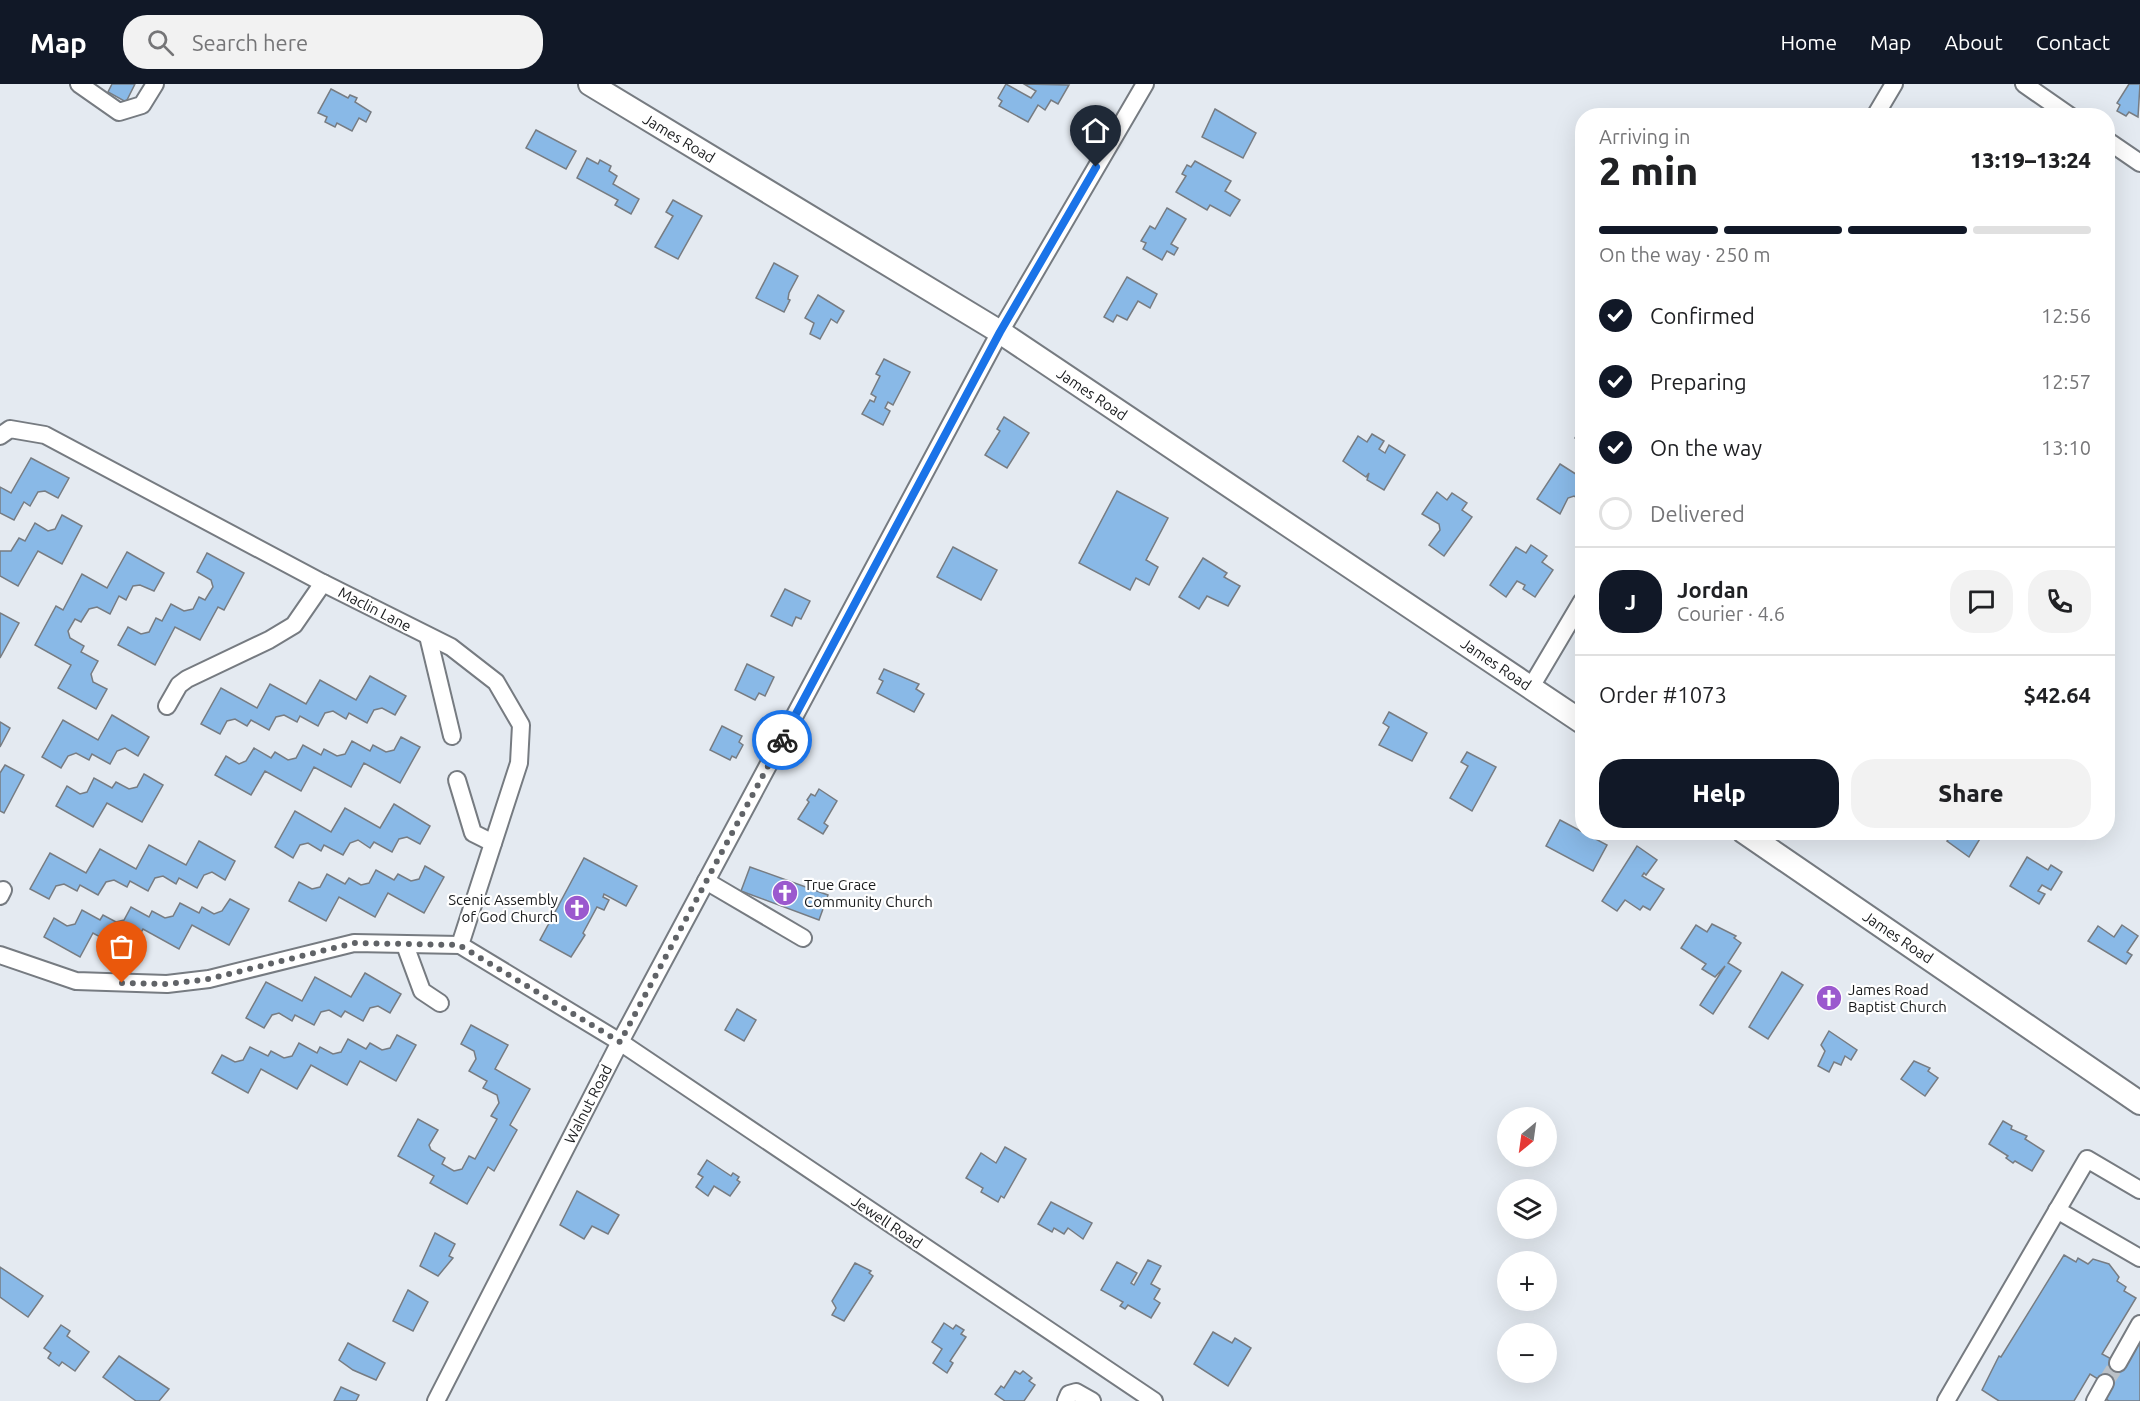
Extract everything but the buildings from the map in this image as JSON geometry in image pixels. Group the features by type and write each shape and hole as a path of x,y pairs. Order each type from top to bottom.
{"main road":[{"name":"James Road","path":"590,84 1000,332 1575,717"},
{"name":"James Road","path":"1756,840 2140,1103"}],"street":[{"path":"79,84 119,112 142,105 155,84"},
{"name":"Walnut Road","path":"436,1401 620,1042 1000,332 1144,84"},
{"path":"1880,108 1894,84"},
{"path":"2024,84 2058,108"},
{"path":"2115,146 2140,163"},
{"name":"Maclin Lane","path":"0,436 10,429 45,435 323,583 451,648 496,682 521,725 519,763 459,945"},
{"path":"167,706 179,685 187,679 269,640 294,625 323,583"},
{"path":"1531,687 1575,613"},
{"path":"428,636 452,736"},
{"path":"457,780 473,833 493,843"},
{"path":"706,881 803,938"},
{"path":"0,955 76,981 167,984 209,979 354,943 459,945"},
{"path":"405,945 422,992 440,1003"},
{"name":"Jewell Road","path":"459,945 620,1042 1150,1400"},
{"path":"1946,1401 2087,1159 2140,1190"},
{"path":"2057,1210 2140,1258"},
{"path":"2118,1363 2140,1324"},
{"path":"2095,1401 2105,1383"},
{"path":"1065,1401 1069,1394 1076,1392 1092,1401"}],"tunnel":[{"path":"2105,1383 2118,1363"}],"way so far":[{"path":"122,983 167,984 209,979 354,943 459,945 620,1042 782,740"}],"place":[{"name":"True Grace Community Church","path":"785,893"},
{"name":"Scenic Assembly of God Church","path":"577,908"},
{"name":"James Road Baptist Church","path":"1829,998"}],"route":[{"path":"782,740 1000,332 1096,167"}]}
